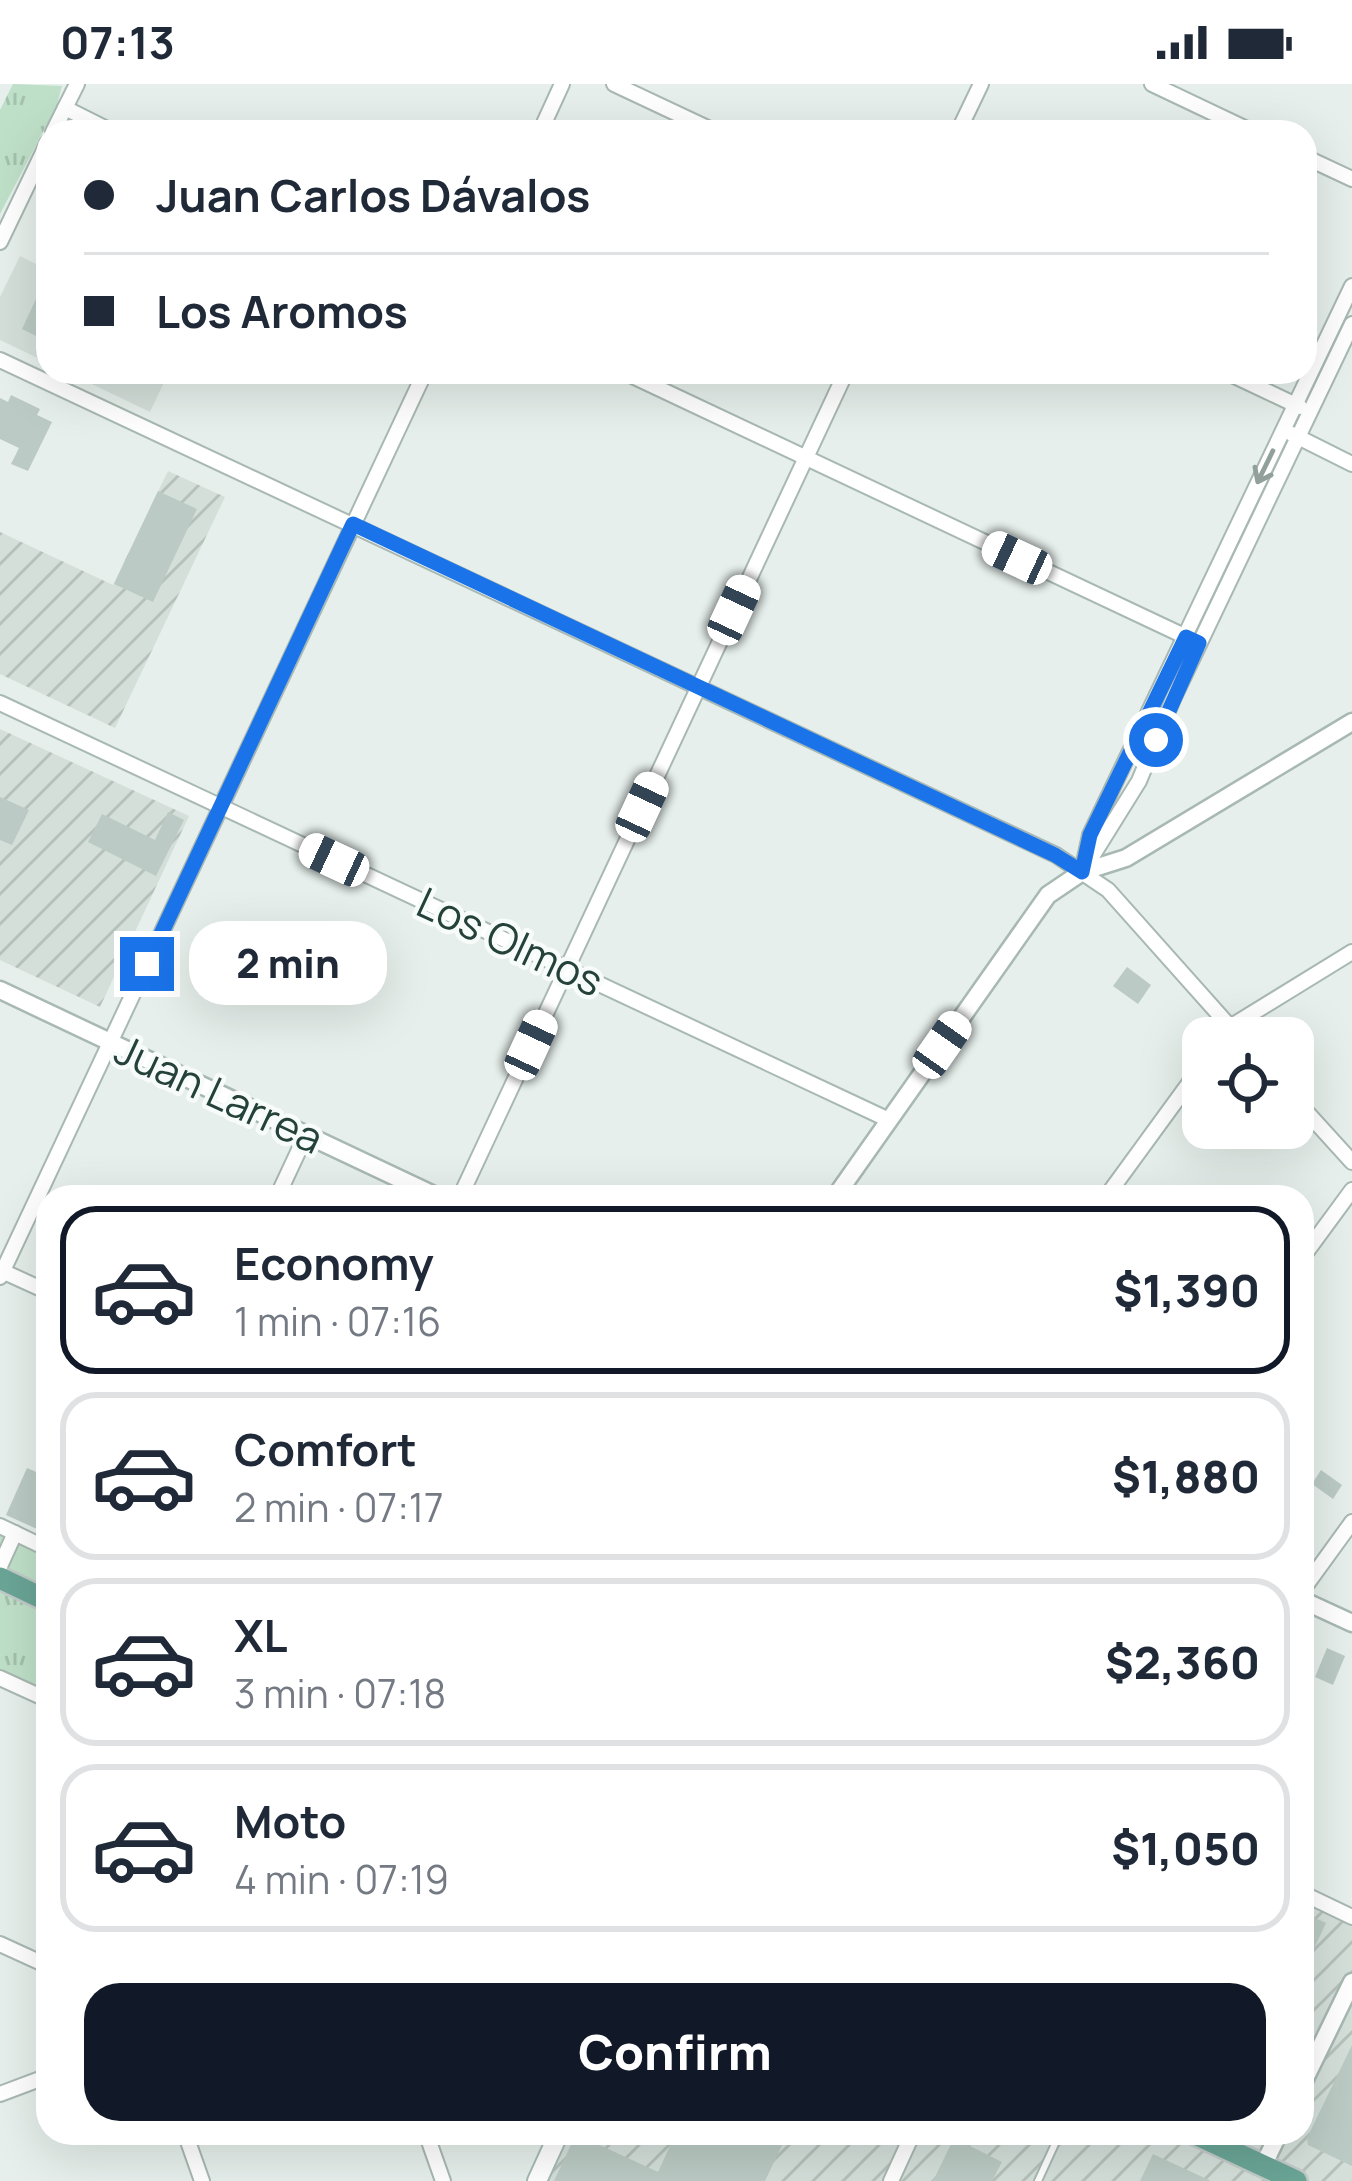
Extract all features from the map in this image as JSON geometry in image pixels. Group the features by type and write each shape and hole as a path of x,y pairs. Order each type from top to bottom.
{"main road":[{"path":"0,1578 36,1594"},
{"path":"537,2181 554,2145"},
{"path":"1213,2145 1260,2173 1296,2181"}],"street":[{"path":"58,120 77,84"},
{"path":"546,120 562,84"},
{"path":"614,84 690,120"},
{"path":"964,120 981,84"},
{"path":"1152,84 1228,120"},
{"path":"64,108 88,120"},
{"path":"1317,163 1352,179"},
{"path":"0,242 36,167"},
{"path":"1317,357 1352,286"},
{"path":"1082,872 1090,835 1298,437 1352,323"},
{"path":"0,361 36,378"},
{"path":"50,384 1055,855 1108,890 1216,1017"},
{"path":"43,1185 419,384"},
{"path":"649,384 1193,640"},
{"path":"466,1185 840,384"},
{"path":"1252,384 1310,412"},
{"path":"1193,640 1304,384"},
{"path":"1282,430 1352,464"},
{"name":"Los Olmos","path":"0,703 890,1120"},
{"path":"844,1185 1048,895 1082,872 1126,858 1352,722"},
{"path":"1255,1017 1352,952"},
{"name":"Juan Larrea","path":"0,990 412,1185"},
{"path":"1115,1185 1182,1093"},
{"path":"1314,1120 1352,1162"},
{"path":"283,1185 306,1136"},
{"path":"1314,1242 1352,1190"},
{"path":"36,1199 1,1272 36,1287"},
{"path":"1314,1578 1352,1522"},
{"path":"0,1526 36,1543"},
{"path":"0,1566 15,1533"},
{"path":"1314,1602 1352,1623"},
{"path":"0,1678 36,1694"},
{"path":"1314,1899 1352,1917"},
{"path":"0,1945 36,1961"},
{"path":"1314,2060 1352,1982"},
{"path":"0,2094 36,2080"},
{"path":"189,2145 202,2181"},
{"path":"430,2145 443,2181"},
{"path":"891,2181 908,2145"},
{"path":"1260,2173 1273,2145"}],"lane":[{"path":"1038,2181 1054,2145"}],"shaded area":[{"path":"20,256 36,264 36,357 0,340 0,297"},
{"path":"92,384 163,384 150,412"},
{"path":"168,471 225,497 115,728 0,674 0,532 113,585"},
{"path":"0,729 189,816 100,1007 0,960"},
{"path":"1314,1899 1352,1917 1352,2181 537,2181 554,2145 1314,2145"}],"green space":[{"path":"13,84 62,86 49,120 36,120 36,145 0,214 0,110"},
{"path":"0,1526 36,1543 36,1694 0,1678"}],"building":[{"path":"36,299 36,336 22,329"},
{"path":"11,395 40,409 37,415 52,422 28,471 11,464 19,448 0,439 0,398 8,402"},
{"path":"158,491 197,509 153,602 114,584"},
{"path":"0,797 29,810 12,845 0,840"},
{"path":"168,812 184,820 156,876 88,842 102,814 155,840"},
{"path":"1127,967 1151,985 1138,1004 1113,986"},
{"path":"27,1468 36,1472 36,1529 6,1515"},
{"path":"1321,1470 1342,1485 1333,1499 1314,1481"},
{"path":"1327,1648 1345,1656 1333,1685 1315,1677"},
{"path":"1314,1918 1326,1923 1314,1949"},
{"path":"1352,2045 1352,2166 1308,2145 1314,2145 1314,2124"},
{"path":"571,2145 600,2145 658,2172 670,2145 782,2145 765,2181 554,2181"},
{"path":"951,2145 968,2145 1002,2162 992,2181 933,2181"},
{"path":"1153,2154 1211,2181 1140,2181"}],"route":[{"path":"147,964 353,524 1055,855 1082,872 1090,835 1186,637 1199,643 1156,740"}]}
